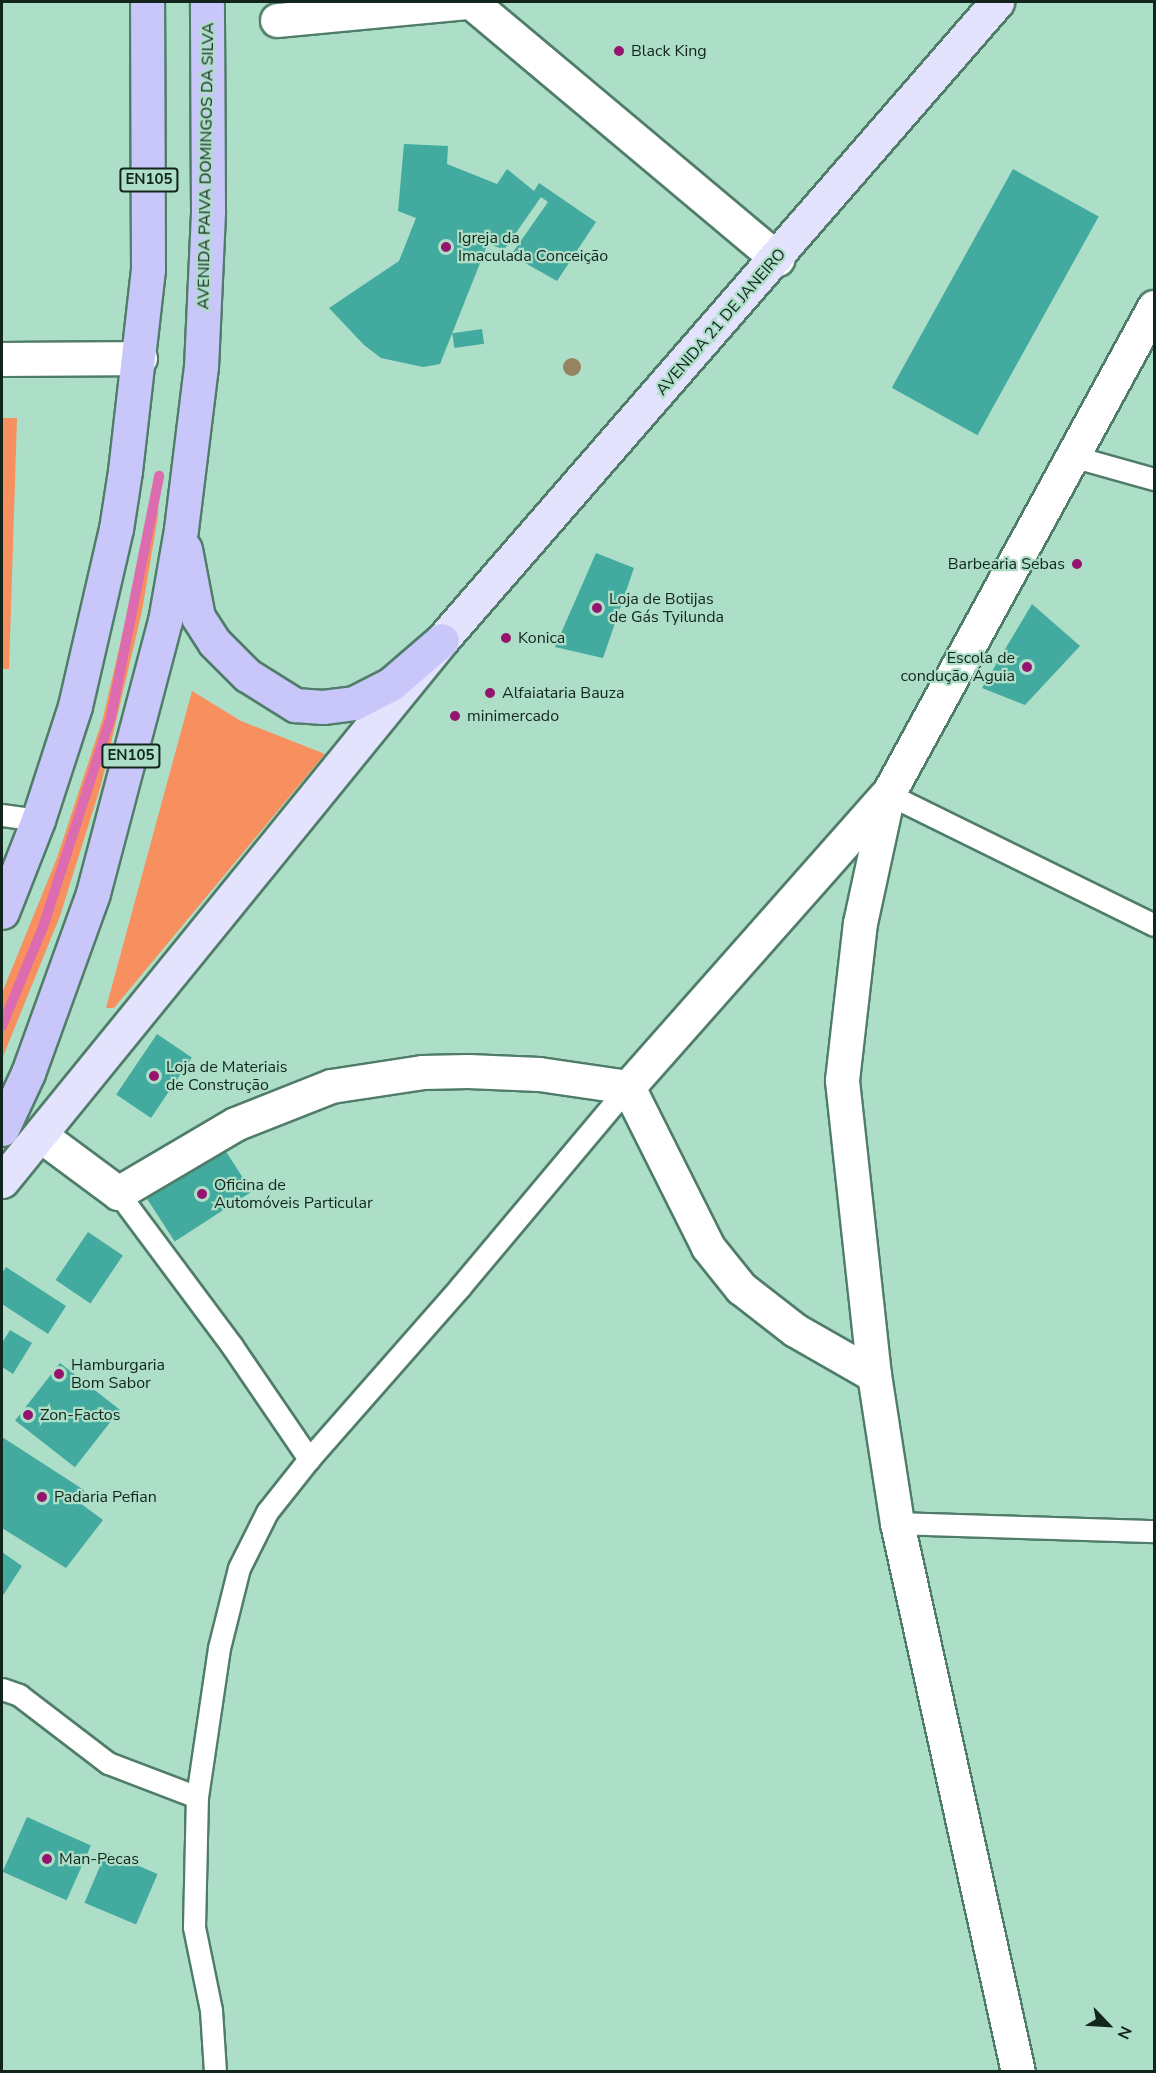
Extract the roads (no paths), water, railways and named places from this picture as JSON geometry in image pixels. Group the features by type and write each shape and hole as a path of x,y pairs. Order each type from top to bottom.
{"main road":[{"name":"EN105","path":"2,912 38,820 90,647 116,529 140,358 148,270 147,2"},
{"name":"AVENIDA PAIVA DOMINGOS DA SILVA","path":"181,529 201,367 208,210 207,2"},
{"name":"AVENIDA 21 DE JANEIRO","path":"2,1181 442,640 777,258 997,2"},
{"name":"EN105","path":"2,1129 28,1073 93,893 149,688 181,529"},
{"path":"181,529 198,617 214,642 247,675 295,705 323,707 354,703 391,684 442,640"}],"street":[{"path":"278,20 466,2"},
{"path":"471,2 777,258"},
{"path":"628,1087 888,794 1075,457 1155,307"},
{"path":"2,359 140,358"},
{"path":"888,794 860,923 842,1080 874,1375 897,1523 1018,2072"},
{"path":"40,1135 118,1193 234,1124 331,1086 422,1072 468,1071 539,1074 628,1087"},
{"path":"628,1087 708,1247 741,1288 795,1330 874,1375"}],"lane":[{"path":"1075,457 1155,479"},
{"path":"888,794 1155,925"},
{"path":"2,815 38,820"},
{"path":"215,2072 211,2010 194,1927 197,1797 219,1648 239,1568 267,1512 309,1459 460,1287 628,1087"},
{"path":"118,1193 232,1346 309,1459"},
{"path":"897,1523 1155,1531"},
{"path":"2,1689 19,1695 108,1763 197,1797"}],"waterway":[{"path":"2,1026 43,927 111,717 159,476"}],"place":[{"name":"Black King","path":"619,51"},
{"name":"Igreja da Imaculada Conceição","path":"446,247"},
{"name":"Barbearia Sebas","path":"1077,564"},
{"name":"Loja de Botijas de Gás Tyilunda","path":"597,608"},
{"name":"Konica","path":"506,638"},
{"name":"Escola de condução Águia","path":"1027,667"},
{"name":"Alfaiataria Bauza","path":"490,693"},
{"name":"minimercado","path":"455,716"},
{"name":"Loja de Materiais de Construção","path":"154,1076"},
{"name":"Oficina de Automóveis Particular","path":"202,1194"},
{"name":"Hamburgaria Bom Sabor","path":"59,1374"},
{"name":"Zon-Factos","path":"28,1415"},
{"name":"Padaria Pefian","path":"42,1497"},
{"name":"Man-Pecas","path":"47,1859"}]}
